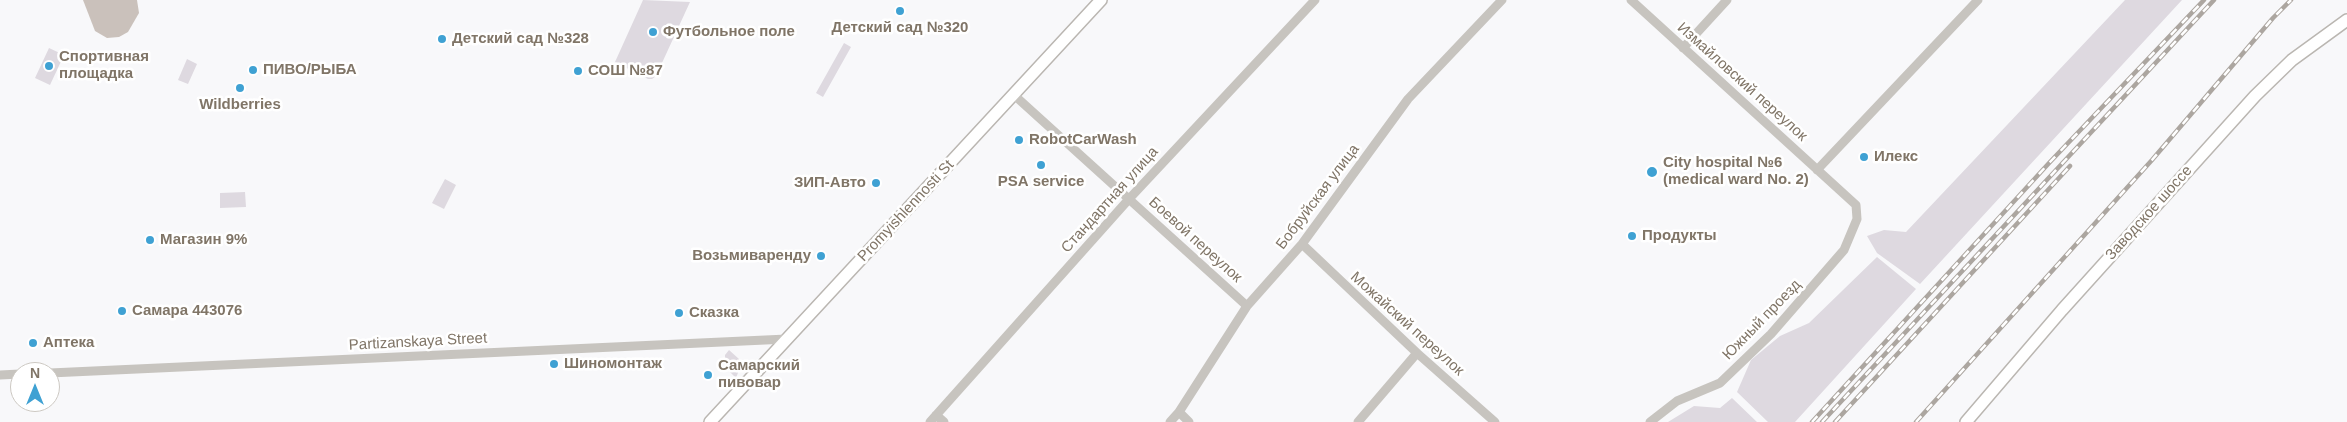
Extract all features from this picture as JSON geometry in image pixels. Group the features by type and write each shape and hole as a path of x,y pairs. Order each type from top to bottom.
{"main road":[{"name":"Promyishlennosti St","path":"710,422 1101,0"},
{"name":"Заводское шоссе","path":"1966,422 2062,310 2255,96 2292,60 2347,20"}],"street":[{"name":"Стандартная улица","path":"933,418 1129,199 1315,0"},
{"name":"Бобруйская улица","path":"1170,422 1179,412 1247,306 1302,244 1408,99 1502,0"},
{"name":"Измайловский переулок","path":"1631,0 1856,205"},
{"path":"1683,48 1727,0"},
{"path":"1817,170 1978,0"},
{"name":"Боевой переулок","path":"1014,95 1247,306"},
{"name":"Южный проезд","path":"1650,422 1676,401 1720,383 1771,334 1844,250 1857,219 1856,205"},
{"name":"Можайский переулок","path":"1302,244 1417,353 1495,422"},
{"name":"Partizanskaya Street","path":"60,373 787,339"},
{"path":"1358,422 1417,353"},
{"path":"1179,412 1189,422"},
{"path":"933,418 944,422"}],"shaded area":[{"path":"83,0 137,0 139,13 128,32 119,37 107,38 95,31"},
{"name":"Футбольное поле","path":"643,0 690,2 656,76 652,79 648,79 615,62"},
{"path":"2125,0 2182,0 1920,284 1877,253 1867,236 1884,230 1906,232"},
{"path":"844,43 851,47 823,97 816,93"},
{"name":"Спортивная площадка","path":"49,48 64,55 50,85 35,78"},
{"path":"187,59 197,64 188,84 178,80"},
{"path":"445,179 456,185 444,209 432,203"},
{"path":"245,192 246,207 220,208 220,193"},
{"path":"1877,257 1916,289 1795,422 1768,422 1737,392 1751,360 1780,336 1809,323"},
{"path":"729,350 739,359 739,370 736,378 725,367 725,355"},
{"path":"1732,398 1757,422 1668,422 1694,406 1720,408"}],"railway":[{"path":"1812,422 2050,162 2204,0"},
{"path":"1822,422 2214,0"},
{"path":"1916,422 2152,160 2273,18 2291,0"},
{"path":"1835,422 2070,166"}],"place":[{"name":"Детский сад №320","path":"900,11"},
{"name":"Футбольное поле","path":"653,32"},
{"name":"Детский сад №328","path":"442,39"},
{"name":"Спортивная площадка","path":"49,66"},
{"name":"ПИВО/РЫБА","path":"253,70"},
{"name":"СОШ №87","path":"578,71"},
{"name":"Wildberries","path":"240,88"},
{"name":"RobotCarWash","path":"1019,140"},
{"name":"Илекс","path":"1864,157"},
{"name":"PSA service","path":"1041,165"},
{"name":"City hospital №6 (medical ward No. 2)","path":"1652,172"},
{"name":"ЗИП-Авто","path":"876,183"},
{"name":"Продукты","path":"1632,236"},
{"name":"Магазин 9%","path":"150,240"},
{"name":"Возьмиваренду","path":"821,256"},
{"name":"Самара 443076","path":"122,311"},
{"name":"Сказка","path":"679,313"},
{"name":"Аптека","path":"33,343"},
{"name":"Шиномонтаж","path":"554,364"},
{"name":"Самарский пивовар","path":"708,375"}]}
